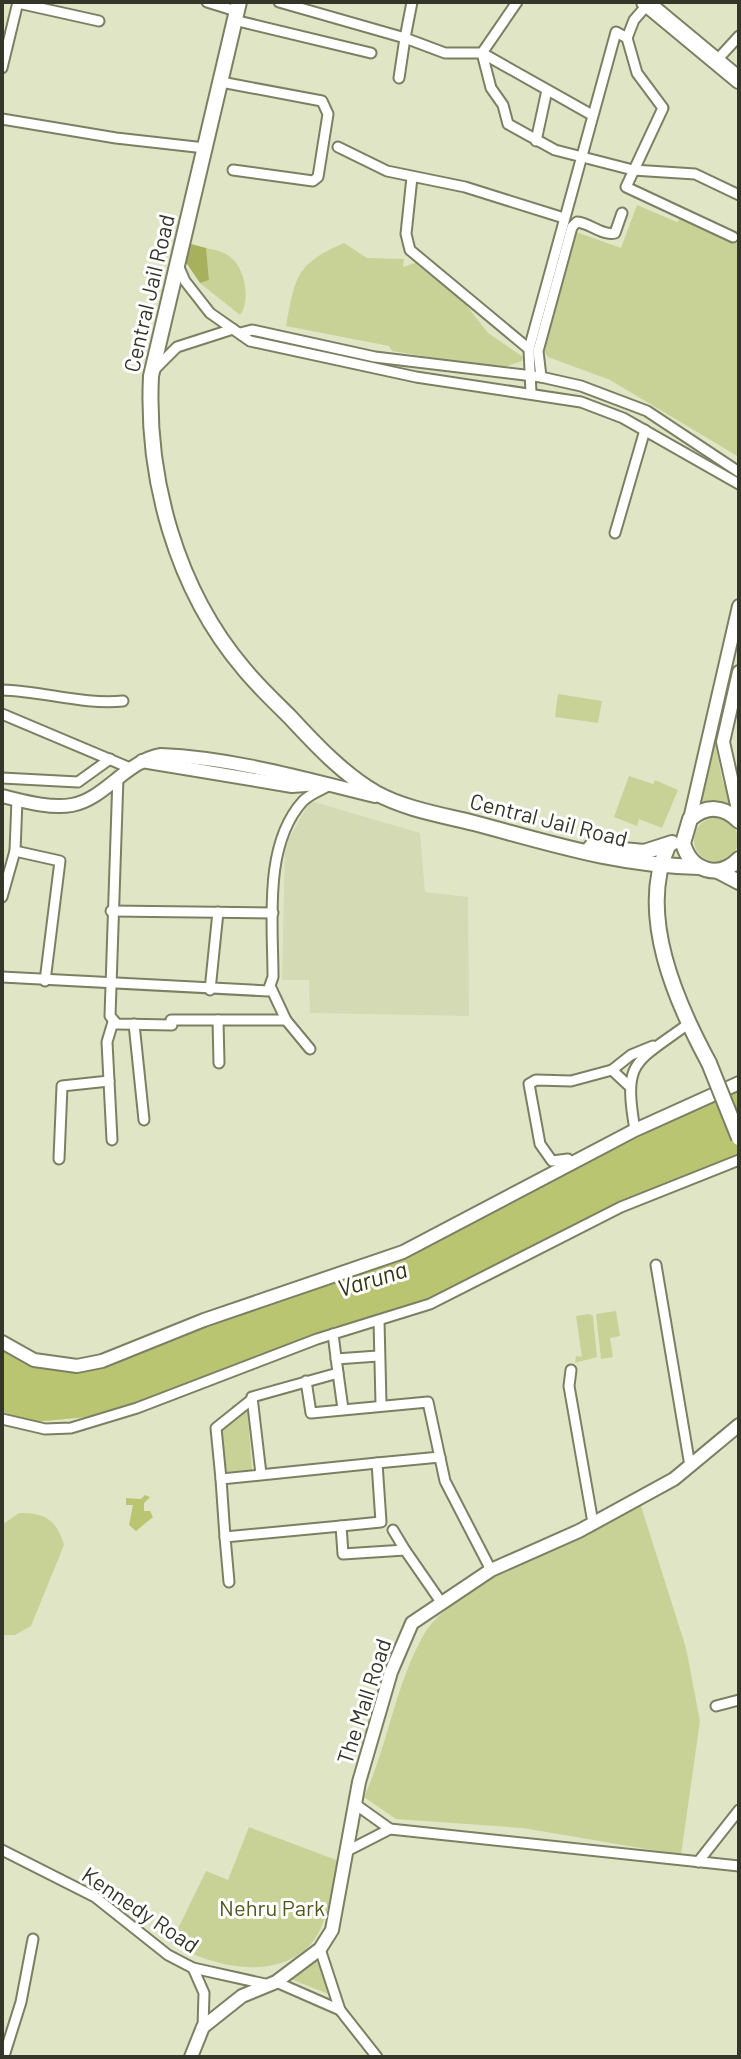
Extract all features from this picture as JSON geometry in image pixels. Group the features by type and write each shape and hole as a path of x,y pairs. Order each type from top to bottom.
{"highway":[{"path":"649,3 739,80"}],"main road":[{"name":"Central Jail Road","path":"237,11 151,376 148,423 158,487 176,547 198,598 244,670 316,745 361,783 390,800 617,862 699,867 718,871 739,882"},
{"path":"739,821 715,809 687,826 668,846 659,866 661,937 688,1024 709,1063 739,1138"},
{"path":"687,826 685,853 699,867"},
{"path":"559,846 576,845 623,852 668,846"},
{"path":"718,871 739,859"}],"street":[{"path":"207,2 371,53"},
{"path":"279,2 405,38 445,53 482,53 592,115"},
{"path":"399,78 412,2"},
{"path":"517,2 482,53 491,88 503,105 508,124 536,141 580,156 633,170 695,174 739,195"},
{"path":"3,63 18,3 99,21"},
{"path":"649,3 634,20 627,38 637,73 663,108 626,187 733,237"},
{"path":"536,376 529,349 580,156 616,32 627,38"},
{"path":"717,60 739,36"},
{"path":"221,82 322,101 328,114 318,177 313,181 233,170"},
{"path":"536,141 547,90"},
{"path":"2,119 116,138 205,148"},
{"path":"338,147 387,171 465,187 564,218"},
{"path":"412,177 406,234 410,250 529,349"},
{"path":"531,393 538,351 572,227 582,222 609,235 615,233 622,213"},
{"path":"177,262 185,281 205,307 250,341 416,377 581,402 645,430 739,484"},
{"path":"151,376 170,351 236,331 252,330 375,357 536,376 605,393 647,411 739,472"},
{"path":"615,533 645,430"},
{"path":"687,826 739,606"},
{"path":"739,672 724,755 739,814"},
{"path":"2,690 59,694 101,703 123,701"},
{"path":"2,714 130,768 85,801 72,805 2,796"},
{"path":"2,778 78,782 110,759"},
{"name":"Central Jail Road","path":"130,768 142,761 292,786 324,784 390,800"},
{"path":"112,1140 107,1042 113,1022 109,984 118,777"},
{"path":"310,1049 286,1020 271,988 273,913 277,854 284,834 302,802 324,784"},
{"path":"2,897 15,851 17,800"},
{"path":"15,851 60,861 45,981"},
{"path":"111,911 273,913"},
{"path":"210,990 218,912"},
{"path":"2,977 257,993 271,988"},
{"path":"218,1020 219,1063"},
{"path":"113,1022 286,1020"},
{"path":"134,1024 144,1120"},
{"path":"635,1130 628,1085 634,1068 688,1024"},
{"path":"572,1164 568,1159 552,1161 541,1147 529,1084 536,1080 571,1081 612,1070 631,1055 664,1042"},
{"path":"612,1070 628,1085"},
{"path":"59,1159 62,1086 109,1081"},
{"path":"2,1342 34,1360 77,1366 102,1361 204,1320 403,1252 635,1130 739,1083"},
{"path":"2,1419 45,1429 71,1428 137,1408 204,1380 452,1295 621,1207 739,1160"},
{"path":"656,1265 690,1466"},
{"path":"379,1321 381,1404"},
{"path":"333,1334 343,1409"},
{"path":"336,1359 378,1356"},
{"path":"571,1370 569,1386 593,1523"},
{"path":"229,1582 216,1428 254,1395 338,1373"},
{"path":"306,1381 311,1413 381,1404 428,1402 445,1481 491,1570"},
{"path":"251,1400 261,1474"},
{"name":"The Mall Road","path":"191,2057 203,2027 242,1996 270,1983 320,1949 336,1920 363,1765 401,1643 412,1623 491,1570 593,1523 674,1479 739,1425"},
{"path":"221,1479 440,1457"},
{"path":"225,1537 381,1522 377,1463"},
{"path":"341,1526 342,1550 347,1556 405,1550"},
{"path":"393,1530 441,1602"},
{"path":"716,1706 739,1700"},
{"path":"355,1804 390,1829 739,1866"},
{"path":"698,1862 739,1810"},
{"path":"349,1850 390,1829"},
{"name":"Kennedy Road","path":"2,1850 95,1897 168,1955 193,1968 270,1983 340,2010"},
{"path":"4,2056 21,2002 33,1939"},
{"path":"320,1949 340,2010 377,2057"},
{"path":"193,1968 204,1993 203,2027"}],"shaded area":[{"path":"191,244 206,248 209,280 200,283 185,261"},
{"path":"309,803 420,833 425,892 468,897 469,1016 310,1013 309,980 282,980 285,846"}],"green space":[{"path":"637,205 677,222 682,217 739,244 739,457 610,380 548,357 542,348 576,232 621,248"},
{"path":"344,243 367,258 404,259 403,267 415,263 463,301 488,333 523,357 522,361 499,369 392,351 389,346 286,326 300,274 316,258"},
{"path":"206,248 227,255 239,268 246,293 240,315 200,283 209,280"},
{"path":"558,694 602,701 598,723 555,717"},
{"path":"715,742 722,779 732,807 700,807"},
{"path":"629,776 653,784 655,780 678,790 662,828 639,819 637,826 614,817"},
{"path":"716,818 731,825 738,840 731,855 716,862 701,855 694,840 701,825"},
{"path":"616,1311 620,1336 610,1338 613,1357 601,1359 596,1314"},
{"path":"576,1316 593,1316 597,1357 575,1363 576,1356 582,1357"},
{"path":"247,1404 252,1470 224,1472 220,1424 232,1414 232,1405"},
{"path":"641,1506 686,1648 700,1721 681,1855 523,1828 396,1819 364,1797 413,1655 438,1617 461,1598 522,1562"},
{"path":"19,1513 36,1514 48,1519 58,1529 64,1545 31,1626 15,1635 4,1635 2,1525"},
{"name":"Nehru Park","path":"249,1827 339,1861 317,1936 296,1956 279,1964 261,1967 223,1964 171,1943 206,1871 228,1880"},
{"path":"316,1959 331,1995 288,1978"}],"water":[{"name":"Varuna","path":"739,1087 739,1153 568,1229 446,1294 381,1317 336,1326 130,1413 34,1422 2,1412 2,1343 48,1366 91,1368 194,1322 483,1215"},
{"path":"145,1495 150,1497 144,1503 144,1511 150,1511 153,1517 136,1531 129,1525 133,1505 126,1505 126,1498 141,1499"}]}
